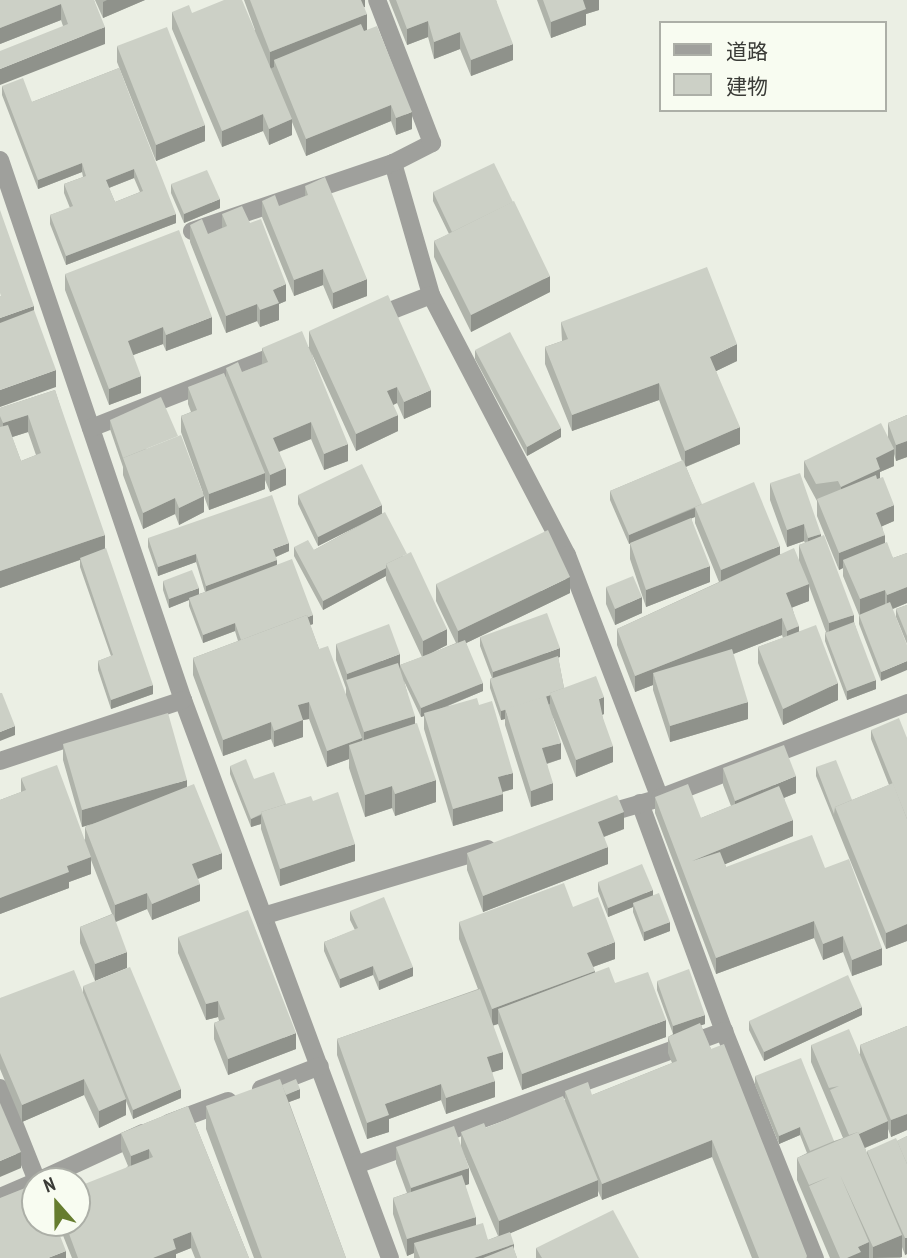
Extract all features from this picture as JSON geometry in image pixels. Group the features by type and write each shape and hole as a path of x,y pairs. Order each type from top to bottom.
{"street":[{"path":"192,231 393,163 432,143 377,0"},
{"path":"0,160 4,187 91,428 183,700 266,915 390,1258"},
{"path":"393,163 431,295 566,555 660,797"},
{"path":"355,324 431,295"},
{"path":"91,428 305,344"},
{"path":"0,761 183,700"},
{"path":"586,819 660,797 907,702"},
{"path":"640,803 724,1031 815,1258"},
{"path":"266,915 506,843"},
{"path":"356,1165 724,1031"},
{"path":"65,1167 108,1146 320,1066"},
{"path":"0,1088 31,1167"},
{"path":"0,1197 21,1188"}],"building":[{"path":"0,0 94,0 105,27 0,69 0,51 68,24 61,4 0,28"},
{"path":"224,0 242,0 292,119 269,129 263,114 222,131 172,12 189,5 192,13"},
{"path":"250,0 361,0 367,14 270,52"},
{"path":"396,0 496,0 513,44 471,60 460,32 434,42 428,21 407,29"},
{"path":"543,0 583,0 586,9 551,22"},
{"path":"361,24 364,31 377,26 412,112 396,118 391,105 306,139 274,60"},
{"path":"167,27 205,125 156,145 117,46"},
{"path":"119,68 176,214 66,256 50,215 73,206 64,184 86,176 82,163 38,180 2,86 23,78 32,102","holes":["134,169 143,191 115,202 106,180"]},
{"path":"494,163 513,202 452,232 433,192"},
{"path":"207,170 220,199 184,214 171,184"},
{"path":"325,177 367,279 333,293 323,269 294,280 262,201 275,195 279,206 308,195 305,186"},
{"path":"514,201 550,276 471,315 434,241"},
{"path":"242,206 250,223 261,219 286,284 273,290 279,303 260,310 257,304 226,316 190,225 202,219 208,234 227,226 222,214"},
{"path":"0,210 34,306 0,318 1,296"},
{"path":"179,230 212,317 166,335 163,327 128,341 141,376 109,389 65,274"},
{"path":"707,267 737,344 710,357 740,427 685,451 659,383 572,415 545,347 568,339 561,322"},
{"path":"388,295 431,390 404,402 397,387 387,391 398,415 356,434 309,331"},
{"path":"34,310 56,370 0,390 0,323"},
{"path":"302,331 348,444 324,454 311,422 273,438 286,468 270,475 226,368 238,362 242,372 268,362 262,348"},
{"path":"510,332 561,428 527,447 475,350"},
{"path":"224,373 265,473 209,494 181,416 197,410 188,387"},
{"path":"55,390 105,535 0,571 0,427 8,425 21,461 41,453 28,415 3,423 0,408"},
{"path":"161,397 178,436 123,458 110,420"},
{"path":"907,415 907,441 896,445 888,423"},
{"path":"881,423 894,449 876,458 880,469 841,487 838,481 816,484 804,461"},
{"path":"181,435 204,496 179,508 175,498 143,513 123,458"},
{"path":"683,460 702,504 629,535 610,491"},
{"path":"362,464 382,505 318,537 298,495"},
{"path":"800,473 821,534 808,538 804,524 787,530 770,483"},
{"path":"876,475 877,479 883,477 894,505 876,513 885,535 839,553 817,499"},
{"path":"754,482 780,546 721,570 695,507"},
{"path":"272,495 289,543 273,549 277,560 206,586 196,554 158,567 148,538"},
{"path":"385,512 407,554 323,601 294,547 308,540 314,550"},
{"path":"691,518 710,566 646,590 630,543"},
{"path":"548,530 570,577 458,631 436,584"},
{"path":"824,535 854,615 829,623 799,545"},
{"path":"887,542 893,558 907,553 907,587 887,595 885,590 860,599 843,560"},
{"path":"106,548 153,685 111,700 98,661 113,655 80,558"},
{"path":"794,548 809,584 786,593 799,626 787,631 782,618 635,676 617,629"},
{"path":"411,552 447,629 423,641 386,564"},
{"path":"292,559 313,615 241,640 235,623 203,635 189,598"},
{"path":"192,570 199,588 169,599 163,581"},
{"path":"633,576 642,597 615,609 606,587"},
{"path":"890,602 907,645 907,661 881,672 859,615"},
{"path":"907,605 907,636 896,609"},
{"path":"547,613 560,648 493,672 480,637"},
{"path":"307,615 319,649 328,646 362,738 327,751 309,702 298,705 303,720 274,731 271,722 223,740 193,658"},
{"path":"854,622 876,680 847,691 825,633"},
{"path":"389,624 400,654 347,674 336,644"},
{"path":"816,625 838,683 783,709 758,647"},
{"path":"465,640 483,683 421,708 400,665"},
{"path":"732,649 748,702 670,726 653,673"},
{"path":"558,656 564,688 550,693 551,695 501,711 490,679"},
{"path":"398,663 415,716 364,732 346,680"},
{"path":"596,676 604,697 599,699 603,718 613,746 576,760 550,693"},
{"path":"0,693 15,726 0,732"},
{"path":"546,696 561,743 542,748 553,783 531,791 505,709"},
{"path":"477,698 479,705 492,701 513,773 498,777 503,794 453,809 424,713"},
{"path":"168,713 187,780 82,810 63,744"},
{"path":"899,718 907,738 907,819 871,730"},
{"path":"417,723 436,780 395,794 392,786 365,795 349,745"},
{"path":"784,745 796,776 735,801 723,768"},
{"path":"246,759 254,779 274,772 286,804 261,812 251,819 230,766"},
{"path":"836,760 852,800 835,807 834,814 816,767"},
{"path":"57,765 91,857 67,866 69,872 0,898 0,800 26,790 21,778"},
{"path":"893,783 907,819 907,924 886,933 835,807"},
{"path":"194,784 222,853 192,864 200,884 152,904 147,893 115,905 85,827"},
{"path":"688,784 701,818 779,786 793,820 692,861 720,852 726,867 812,835 825,868 849,859 882,948 852,960 843,936 823,944 814,921 716,958 655,797"},
{"path":"338,792 355,844 280,869 261,812 311,796 313,801"},
{"path":"617,795 624,812 598,822 608,847 483,896 467,853"},
{"path":"642,864 653,890 608,908 598,882"},
{"path":"564,883 573,907 598,897 615,942 587,953 595,971 492,1009 459,922"},
{"path":"659,893 670,922 644,932 633,903"},
{"path":"384,897 413,967 379,981 373,966 340,979 324,942 358,928 350,911"},
{"path":"248,910 296,1033 228,1059 214,1023 225,1019 218,1001 206,1004 178,937"},
{"path":"113,914 127,952 95,964 80,927"},
{"path":"130,967 181,1089 133,1110 83,986"},
{"path":"609,967 615,983 648,972 666,1020 522,1074 498,1009"},
{"path":"689,969 705,1015 673,1026 657,981"},
{"path":"74,970 126,1099 99,1111 84,1079 22,1105 0,1053 0,998"},
{"path":"848,975 862,1007 764,1052 749,1021"},
{"path":"480,989 503,1052 487,1057 495,1081 446,1098 441,1084 385,1104 389,1115 367,1123 337,1039"},
{"path":"700,1023 711,1049 724,1044 806,1258 759,1258 712,1140 602,1184 565,1091 588,1082 592,1095 677,1061 668,1037"},
{"path":"907,1026 907,1114 891,1120 860,1045"},
{"path":"849,1029 888,1121 859,1134 849,1135 830,1090 839,1086 829,1088 811,1045"},
{"path":"801,1058 834,1141 810,1151 800,1127 779,1136 755,1076"},
{"path":"280,1079 346,1258 262,1258 206,1106"},
{"path":"296,1079 300,1089 286,1095 282,1085"},
{"path":"563,1096 598,1180 499,1221 461,1132 484,1123 486,1128"},
{"path":"0,1103 21,1152 0,1161"},
{"path":"188,1106 249,1258 201,1258 191,1232 173,1239 176,1249 153,1258 78,1258 70,1237 91,1237 91,1181 153,1157 149,1149 131,1156 121,1133"},
{"path":"454,1126 469,1168 411,1188 396,1147"},
{"path":"858,1132 902,1235 873,1247 840,1175 869,1242 858,1247 861,1252 840,1258 809,1186 829,1177 809,1185 797,1158"},
{"path":"907,1136 907,1164 897,1141"},
{"path":"896,1138 907,1164 907,1238 867,1151"},
{"path":"462,1175 476,1217 407,1239 393,1198"},
{"path":"21,1190 21,1237 60,1237 66,1251 48,1258 0,1258 0,1198"},
{"path":"613,1210 639,1258 542,1258 536,1248"},
{"path":"483,1223 488,1240 510,1232 514,1244 474,1258 420,1258 414,1243"},
{"path":"513,1246 517,1258 483,1258"}]}
